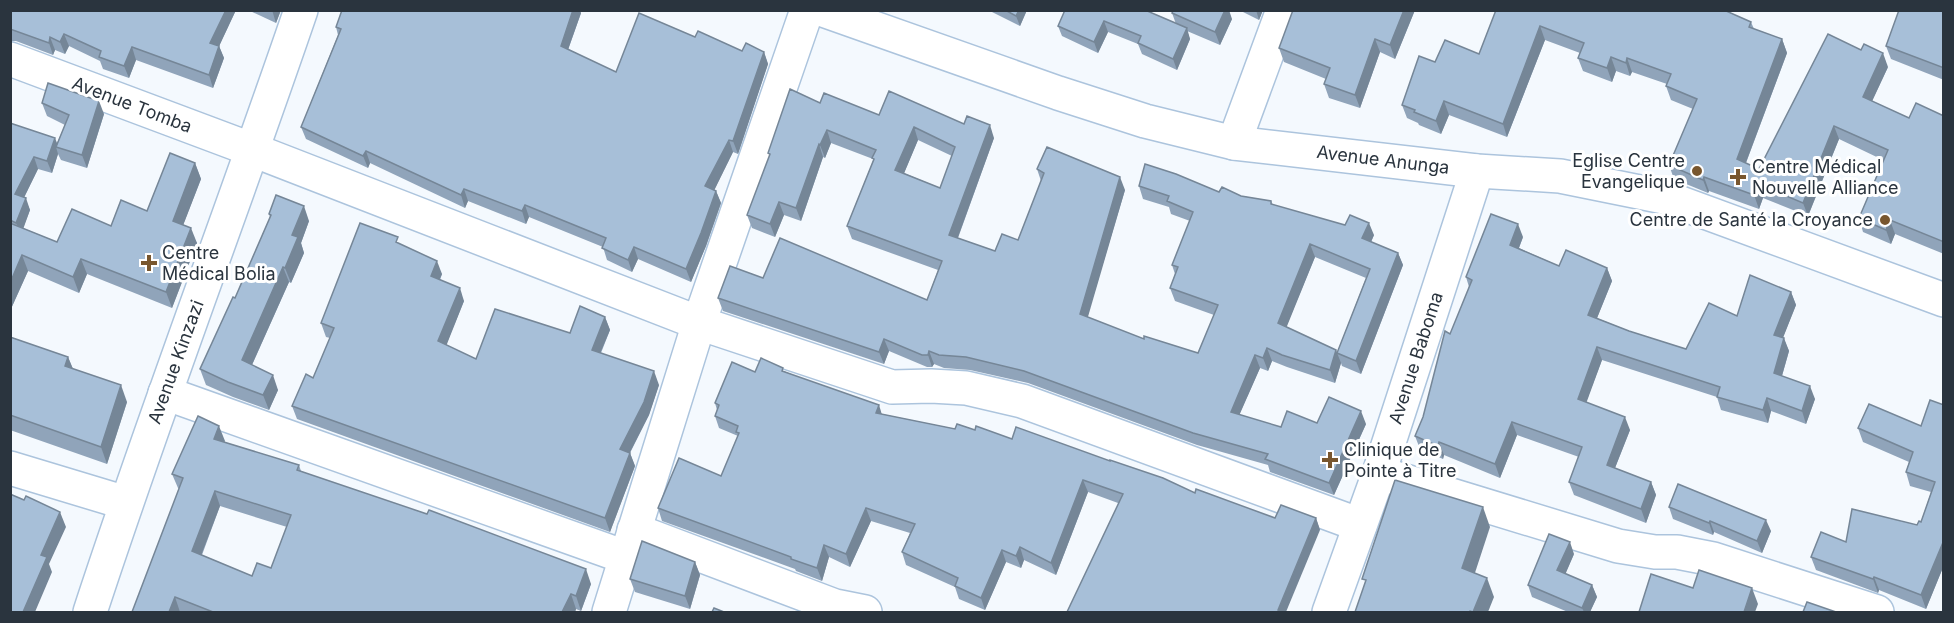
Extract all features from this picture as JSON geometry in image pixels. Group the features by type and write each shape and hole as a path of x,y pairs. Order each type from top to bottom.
{"street":[{"name":"Avenue Kinzazi","path":"90,612 126,503 301,10"},
{"path":"609,612 699,323 807,10"},
{"name":"Avenue Anunga","path":"824,10 1058,93 1145,121 1234,143 1477,171 1560,176 1664,197 1944,300"},
{"path":"1234,143 1283,10"},
{"name":"Avenue Tomba","path":"10,59 253,150 699,323 892,387 966,388 1022,401 1360,525"},
{"name":"Avenue Baboma","path":"1329,612 1379,473 1477,171"},
{"path":"165,393 630,543 835,606 865,612"},
{"path":"10,468 126,503"},
{"path":"1379,473 1618,546 1655,552 1677,552 1713,559 1877,612"}],"building":[{"path":"10,10 226,10 210,43 219,46 209,75 132,47 124,66 99,57 101,51 64,34 60,42 50,37 49,43 10,29"},
{"path":"342,10 573,10 561,46 616,72 639,13 695,37 698,31 742,51 746,43 764,52 733,141 729,140 705,186 716,191 686,269 634,247 628,260 602,248 606,238 525,205 522,211 464,189 461,195 366,151 363,156 301,127 341,29 336,27"},
{"path":"1005,10 1019,10 1016,16"},
{"path":"1065,10 1145,10 1187,28 1173,59 1138,43 1141,36 1104,21 1094,42 1058,26"},
{"path":"1173,10 1225,10 1215,32 1172,13"},
{"path":"1293,10 1404,10 1390,45 1375,39 1355,95 1324,84 1330,68 1279,48"},
{"path":"1496,10 1724,10 1751,22 1749,27 1782,39 1737,159 1759,169 1828,34 1861,50 1864,44 1883,53 1863,97 1909,118 1916,103 1944,116 1944,242 1890,220 1886,230 1859,218 1888,150 1834,126 1803,203 1758,184 1754,195 1704,177 1703,180 1669,165 1697,99 1666,86 1671,74 1627,58 1626,63 1611,57 1607,68 1578,58 1584,43 1540,26 1503,124 1444,101 1436,121 1402,105 1419,56 1435,62 1445,40 1479,54"},
{"path":"1899,10 1944,10 1944,68 1886,46"},
{"path":"48,83 99,101 82,155 56,147 69,115 42,103"},
{"path":"790,89 820,103 824,93 879,115 889,91 964,124 967,116 990,125 949,235 995,251 1002,234 1018,240 1044,173 1037,169 1047,147 1120,177 1080,314 1144,339 1144,336 1198,353 1218,305 1170,288 1178,267 1172,265 1193,212 1167,201 1169,196 1139,186 1145,164 1219,192 1222,187 1241,196 1271,201 1271,204 1345,225 1350,215 1369,223 1362,238 1398,253 1356,361 1337,353 1370,269 1310,244 1278,323 1336,350 1330,370 1267,348 1263,358 1255,355 1231,412 1281,427 1287,411 1317,423 1329,397 1361,411 1329,483 1265,459 1268,454 1193,433 1024,371 966,357 939,355 929,351 928,355 922,355 884,339 879,352 718,298 730,266 763,278 780,238 927,300 942,261 847,226 876,150 827,130 819,144 796,208 779,202 770,224 747,215 770,154 768,153","holes":["914,127 955,147 940,188 895,170"]},
{"path":"10,123 55,138 47,161 34,157 15,194 26,198 16,223 10,220"},
{"path":"170,153 195,163 173,221 191,228 166,292 81,259 73,277 22,255 10,283 10,223 57,242 72,209 111,226 121,200 147,211"},
{"path":"276,195 304,206 292,235 298,237 242,360 273,375 263,395 200,369 233,297 235,298 271,215 269,214"},
{"path":"1491,214 1518,224 1510,245 1559,266 1566,250 1607,268 1588,315 1686,349 1709,303 1737,316 1750,275 1791,292 1774,335 1784,338 1774,373 1810,386 1802,411 1767,398 1763,410 1717,397 1720,387 1597,347 1578,399 1625,417 1607,465 1651,482 1641,509 1569,482 1582,447 1512,422 1495,464 1439,442 1438,446 1415,436 1423,417 1445,331 1450,334 1472,280 1466,277"},
{"path":"360,223 398,237 396,242 437,261 431,276 460,288 438,341 476,359 495,309 570,333 580,306 605,317 592,350 654,371 644,402 620,449 630,453 605,518 292,406 306,374 313,378 334,328 321,323"},
{"path":"10,337 68,357 65,366 121,385 101,447 10,415"},
{"path":"761,358 783,368 782,371 879,405 876,413 955,429 957,424 975,430 976,426 1012,439 1016,427 1163,478 1195,493 1196,489 1275,518 1281,505 1316,518 1278,610 1284,612 1067,612 1123,494 1083,480 1051,563 1020,547 1016,556 1002,550 981,598 955,586 958,578 902,552 915,524 866,508 846,554 824,545 817,568 658,508 679,458 721,476 739,433 736,432 738,426 715,416 719,405 715,403 732,362 755,372"},
{"path":"1930,400 1944,405 1944,540 1921,595 1811,557 1821,532 1846,542 1852,509 1917,525 1919,521 1921,522 1935,482 1906,472 1913,452 1858,428 1869,404 1921,426"},
{"path":"198,416 219,426 214,439 299,465 297,470 427,514 429,510 586,569 576,596 571,594 562,612 213,612 175,597 169,612 132,612 183,478 172,474","holes":["215,491 291,515 271,568 257,563 252,576 192,551"]},
{"path":"1395,480 1483,507 1462,568 1487,578 1473,612 1355,612 1366,580 1362,579"},
{"path":"1678,484 1766,520 1757,541 1669,507"},
{"path":"10,494 24,500 26,496 60,512 41,555 47,557 23,612 10,612"},
{"path":"1549,534 1570,542 1557,570 1592,585 1582,608 1528,585"},
{"path":"642,541 695,562 685,596 630,579"},
{"path":"1699,570 1752,588 1744,612 1639,612 1651,574 1693,588"},
{"path":"1807,602 1836,612 1803,612"},
{"path":"714,608 724,612 712,612"}],"place":[{"name":"Eglise Centre Evangelique","path":"1697,171"},
{"name":"Centre Médical Nouvelle Alliance","path":"1738,177"},
{"name":"Centre de Santé la Croyance","path":"1885,220"},
{"name":"Centre Médical Bolia","path":"149,263"},
{"name":"Clinique de Pointe à Titre","path":"1330,460"}]}
